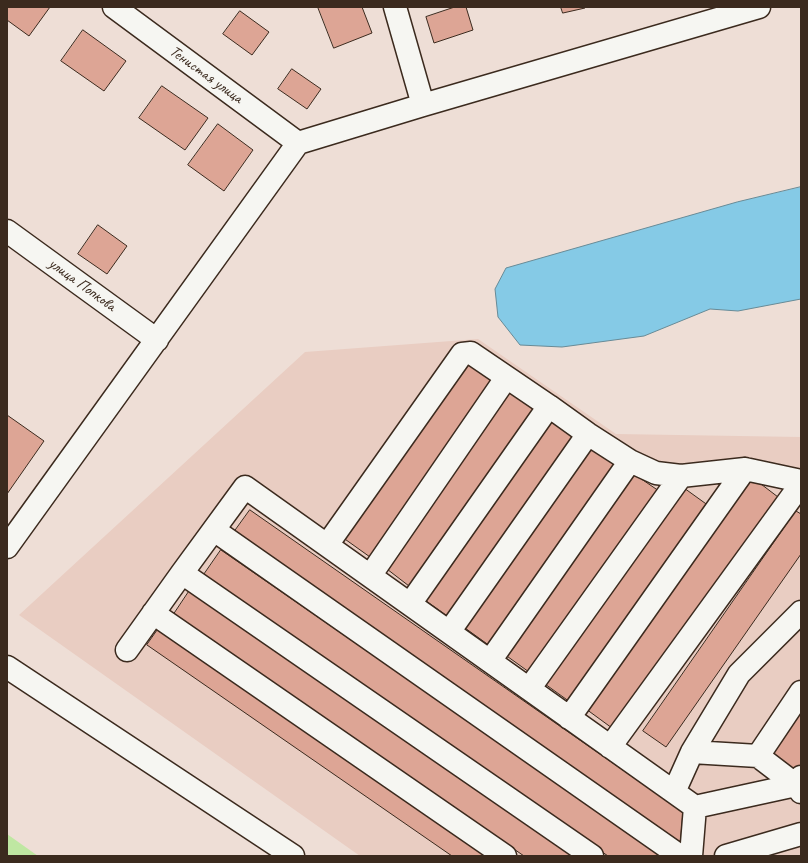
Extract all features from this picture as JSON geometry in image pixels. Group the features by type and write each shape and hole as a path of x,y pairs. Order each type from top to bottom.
{"street":[{"name":"Тенистая улица","path":"114,7 298,143"},
{"path":"395,7 423,105"},
{"path":"7,545 157,340 298,143 714,13 759,7"},
{"name":"улица Попкова","path":"7,231 157,340"},
{"path":"326,545 462,354 471,353 588,434 630,461 656,473 681,476 745,469 801,482 610,747"},
{"path":"370,576 506,378"},
{"path":"410,604 549,406"},
{"path":"449,632 588,434"},
{"path":"490,661 630,461"},
{"path":"569,718 745,469"},
{"path":"529,689 681,476"},
{"path":"127,650 245,487 695,807 799,784"},
{"path":"214,530 680,856"},
{"path":"182,573 592,856"},
{"path":"674,792 692,752 739,674 801,612"},
{"path":"153,613 505,856"},
{"path":"7,667 293,856"},
{"path":"758,756 801,692"},
{"path":"692,752 758,756 799,784"},
{"path":"691,856 695,807"},
{"path":"726,856 801,834"}],"shaded area":[{"path":"478,339 616,434 801,437 801,856 360,856 19,615 305,352"}],"green space":[{"path":"7,834 38,856 7,856"}],"water":[{"path":"801,187 801,299 738,311 710,309 644,336 562,347 520,345 498,317 495,289 506,268 737,202"}],"building":[{"path":"7,7 50,7 29,36 7,20"},
{"path":"318,7 362,7 372,33 334,48"},
{"path":"455,7 466,7 473,30 434,43 426,17"},
{"path":"561,7 585,7 585,8 563,13"},
{"path":"240,11 269,32 252,55 223,34"},
{"path":"83,30 126,61 104,91 61,61"},
{"path":"292,69 321,89 307,109 278,89"},
{"path":"162,86 208,118 185,150 139,118"},
{"path":"218,124 253,150 224,191 188,165"},
{"path":"98,225 127,246 107,274 78,254"},
{"path":"468,362 496,382 370,557 342,537"},
{"path":"510,389 537,409 409,586 383,566"},
{"path":"7,415 44,441 7,494"},
{"path":"552,418 580,438 450,618 422,598"},
{"path":"593,445 619,463 490,646 465,628"},
{"path":"634,474 659,491 529,672 504,654"},
{"path":"753,478 778,497 612,728 586,709"},
{"path":"684,488 709,506 570,702 545,684"},
{"path":"250,510 683,812 680,846 232,535"},
{"path":"796,511 801,514 801,554 666,747 643,731"},
{"path":"221,550 663,856 608,856 203,576"},
{"path":"190,590 575,856 524,856 174,614"},
{"path":"159,628 489,856 452,856 147,645"},
{"path":"801,704 801,766 796,773 768,753"}]}
